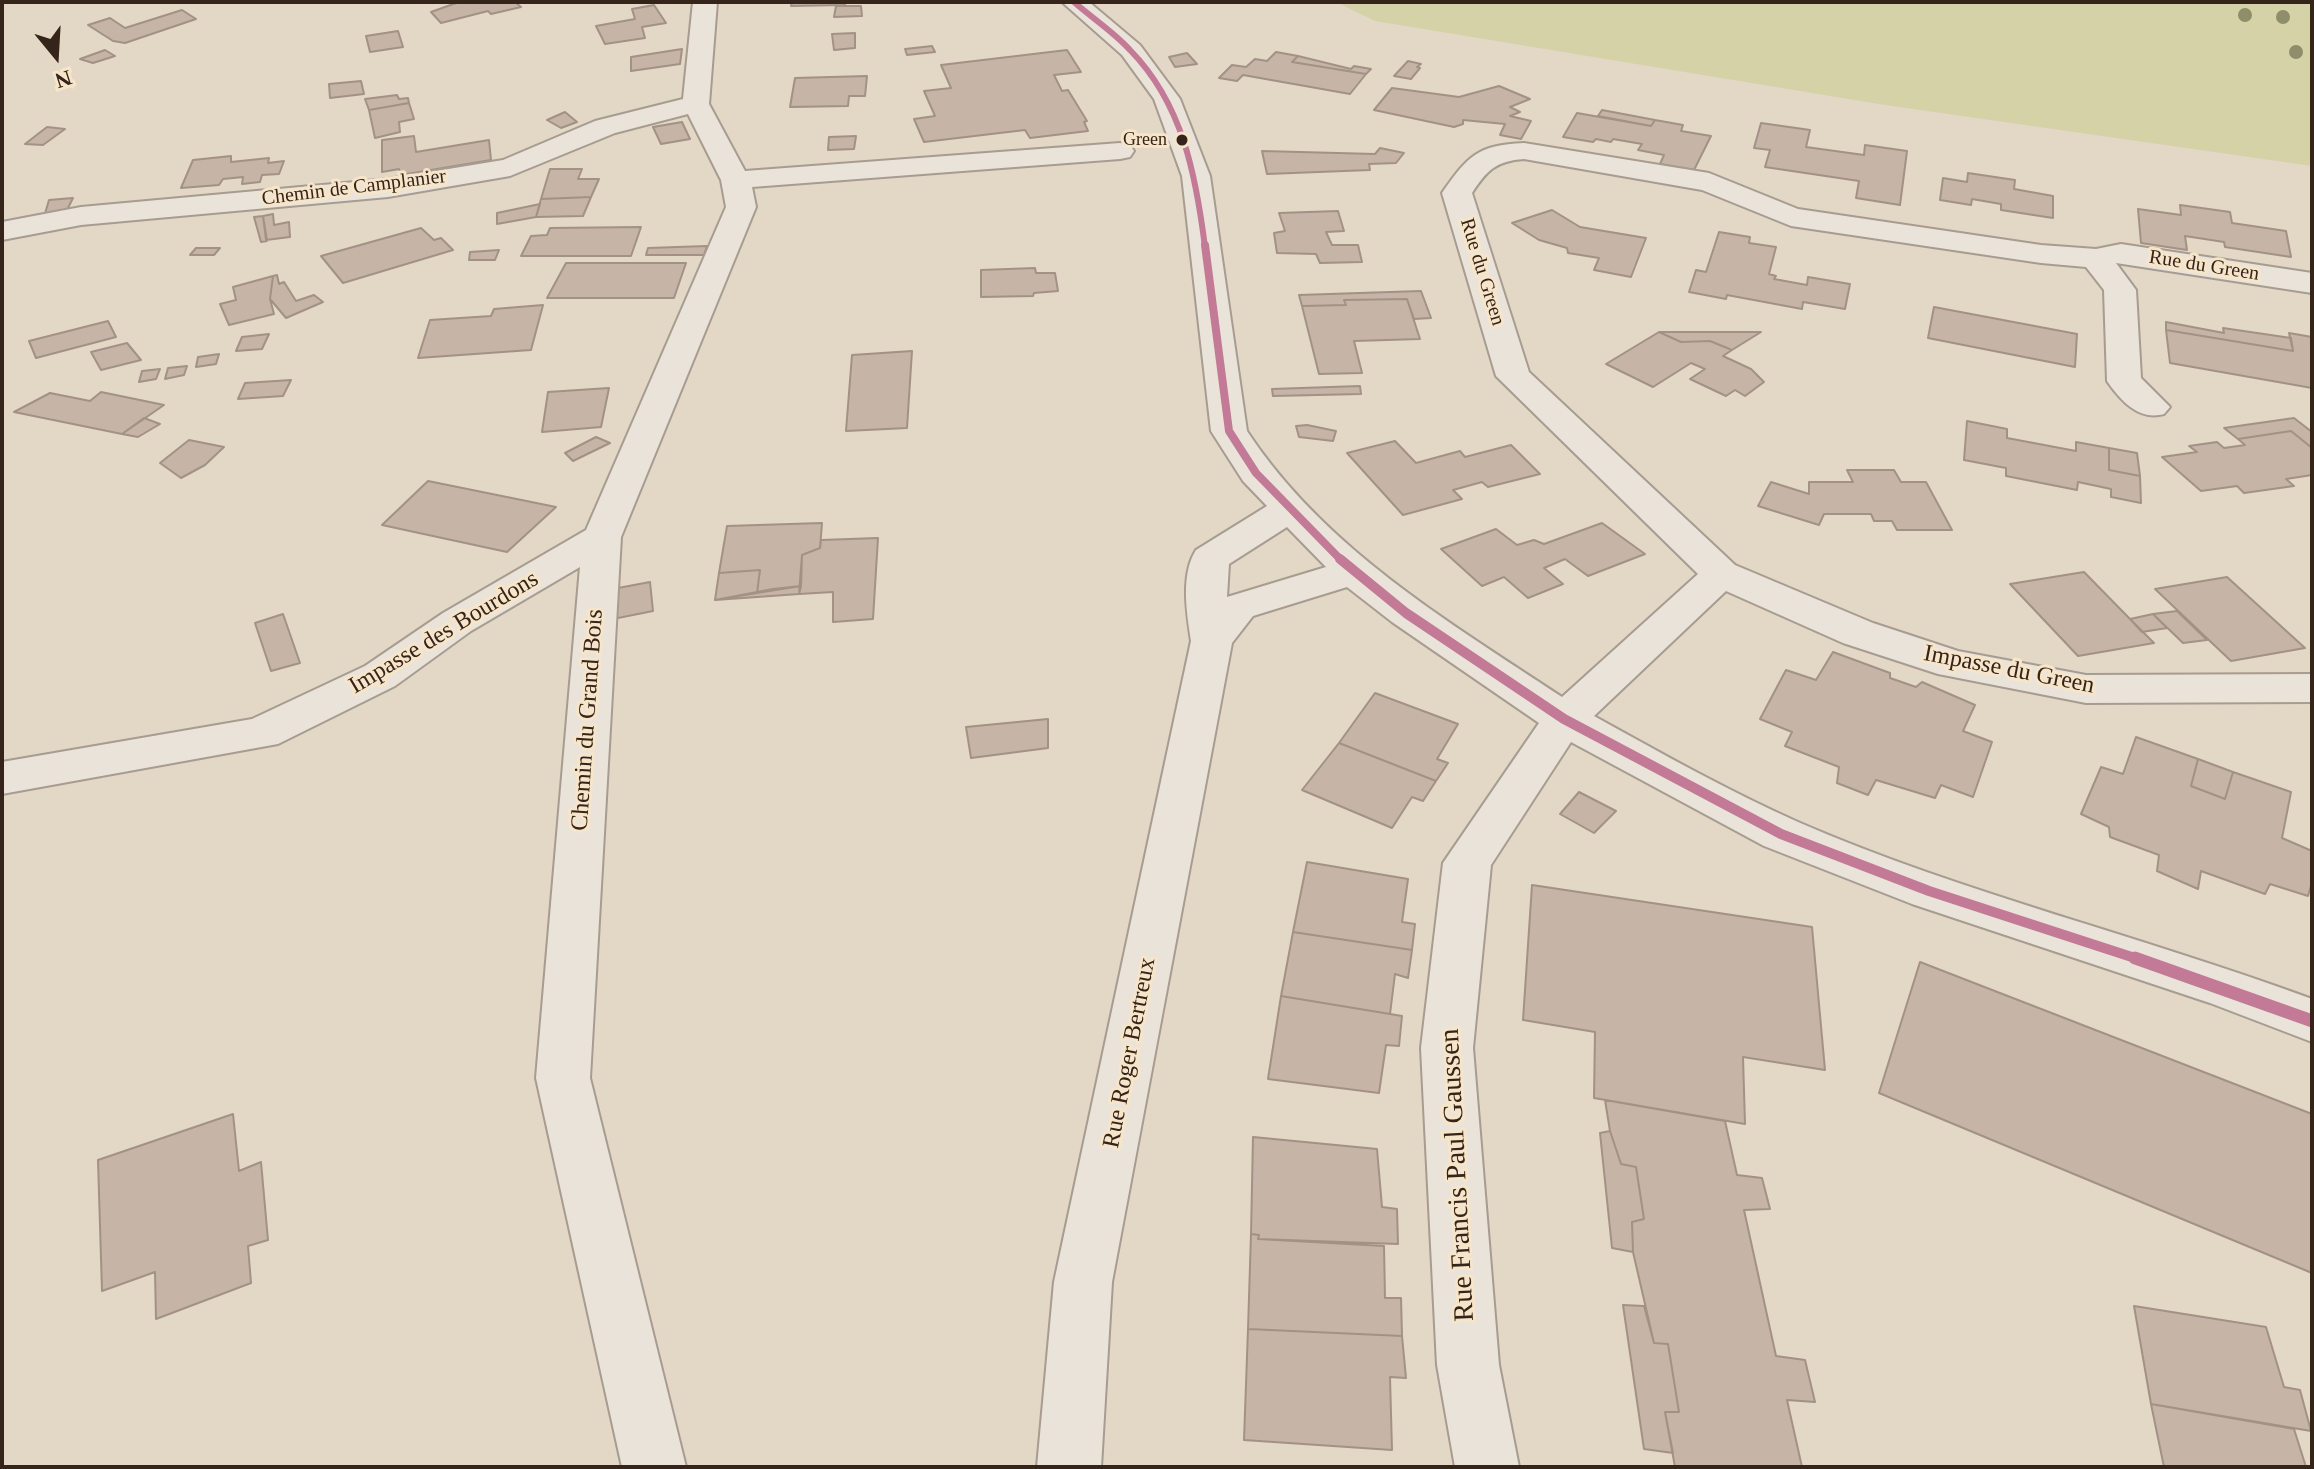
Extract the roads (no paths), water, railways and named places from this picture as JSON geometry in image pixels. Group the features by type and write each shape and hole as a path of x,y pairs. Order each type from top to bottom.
{"street":[{"path":"696,104 705,2"},
{"path":"1074,2 1131,50 1167,99 1196,176 1229,431 1256,473 1353,572 1406,613 1564,719 1781,834 1929,891 2228,989 2312,1021"},
{"name":"Chemin du Grand Bois","path":"654,1467 563,1078 602,537 741,207 736,180 696,104"},
{"name":"Chemin de Camplanier","path":"2,231 81,216 388,188 510,167 605,127 696,104"},
{"path":"736,180 1120,151"},
{"name":"Rue du Green","path":"1721,574 1513,376 1457,193 1480,159 1500,152 1524,151 1709,182 1791,217 2041,254 2096,258 2121,253 2312,283"},
{"name":"Rue du Green","path":"2096,258 2120,290 2124,381 2152,407"},
{"name":"Rue Roger Bertreux","path":"1069,1467 1083,1282 1212,641 1206,606 1210,559 1288,509"},
{"name":"Impasse des Bourdons","path":"2,778 262,733 380,676 457,622 602,537"},
{"name":"Rue Roger Bertreux","path":"1212,641 1239,607 1353,572"},
{"path":"1564,719 1721,574"},
{"name":"Impasse du Green","path":"1721,574 1858,633 1953,664 2086,689 2312,688"},
{"name":"Rue Francis Paul Gaussen","path":"1487,1467 1468,1365 1447,1048 1467,863 1564,719"}],"place":[{"name":"Green","path":"1182,140"}]}
